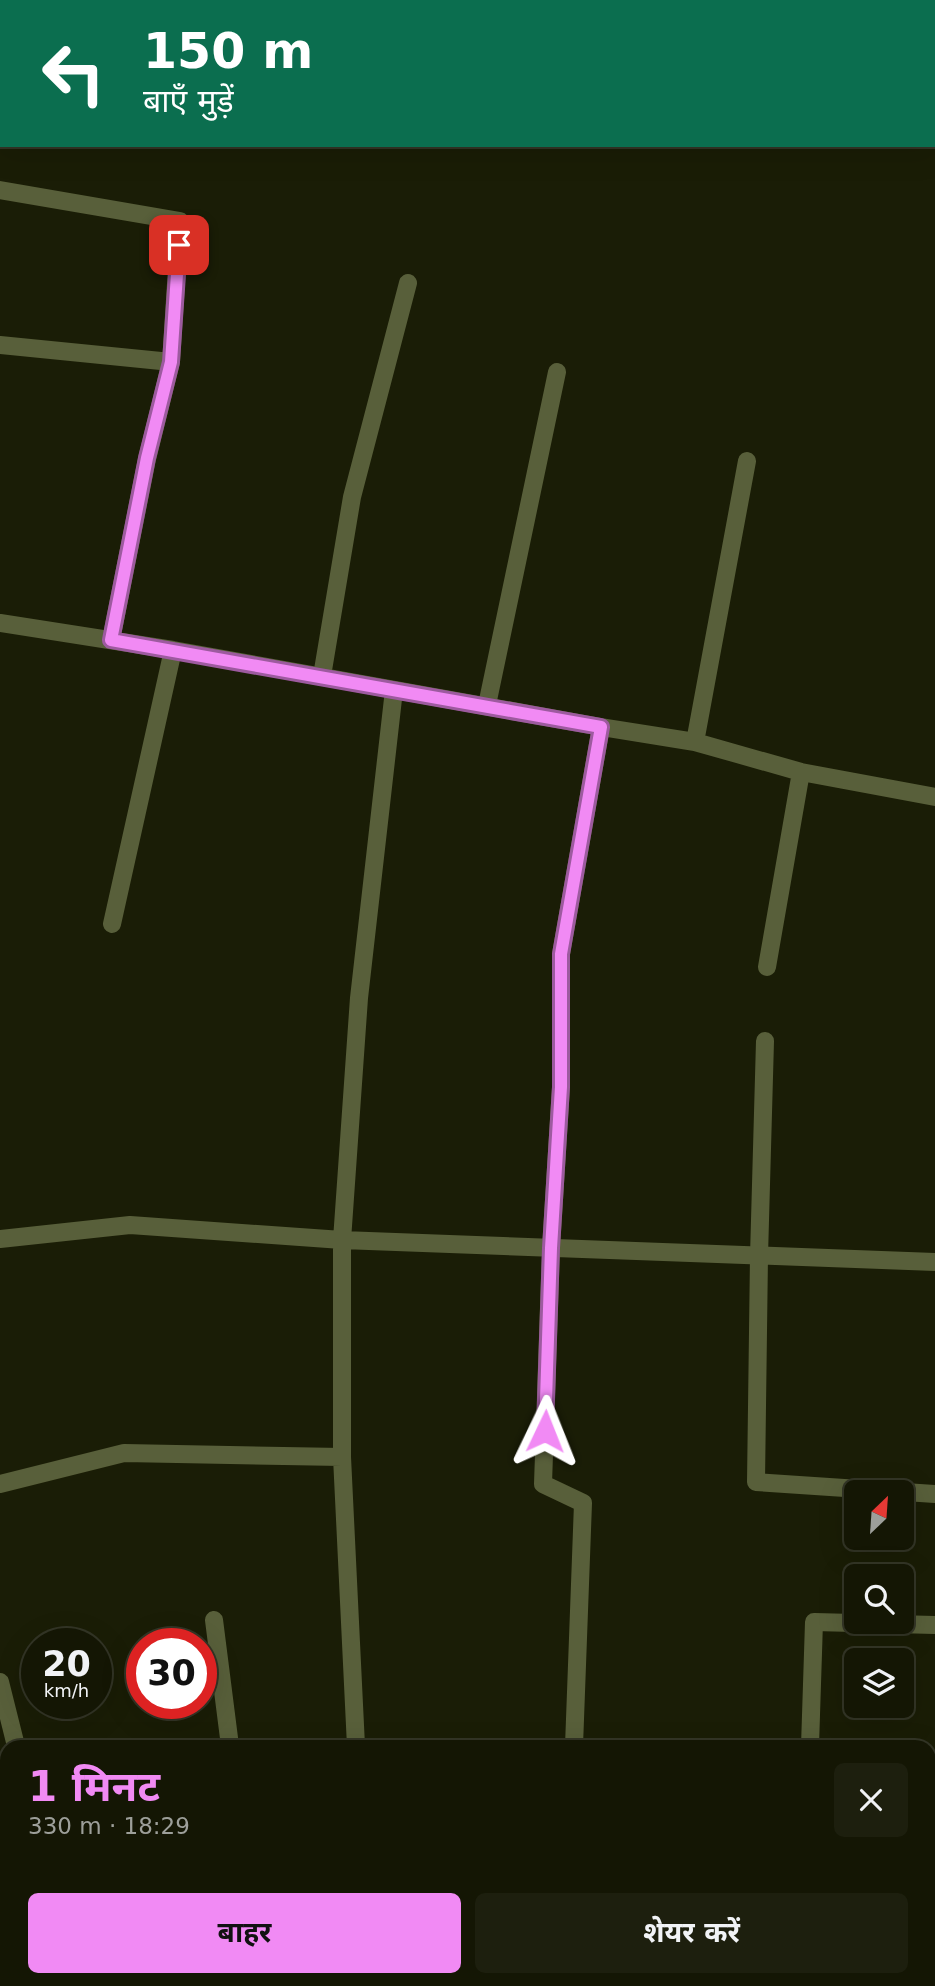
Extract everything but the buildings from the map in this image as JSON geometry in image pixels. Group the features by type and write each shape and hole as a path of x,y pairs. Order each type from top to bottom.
{"street":[{"path":"0,190 180,221 171,362 147,458 111,640"},
{"path":"322,676 352,497 408,284"},
{"path":"0,345 171,362"},
{"path":"487,705 557,372"},
{"path":"695,742 747,461"},
{"path":"0,623 173,650 695,742 801,772 935,797"},
{"path":"112,924 173,650"},
{"path":"356,1740 342,1457 342,1240 359,998 394,690"},
{"path":"574,1740 583,1503 543,1484 551,1248 561,1087 561,954 601,727"},
{"path":"767,967 801,772"},
{"path":"765,1041 758,1256 756,1482 935,1494"},
{"path":"0,1239 130,1224 342,1240 935,1262"},
{"path":"0,1484 124,1453 342,1457"},
{"path":"214,1620 229,1740"},
{"path":"810,1740 814,1622 935,1625"},
{"path":"0,1682 14,1740"}],"route":[{"path":"179,245 171,362 147,458 111,640 601,727 561,954 561,1087 551,1248 545,1431"}]}
